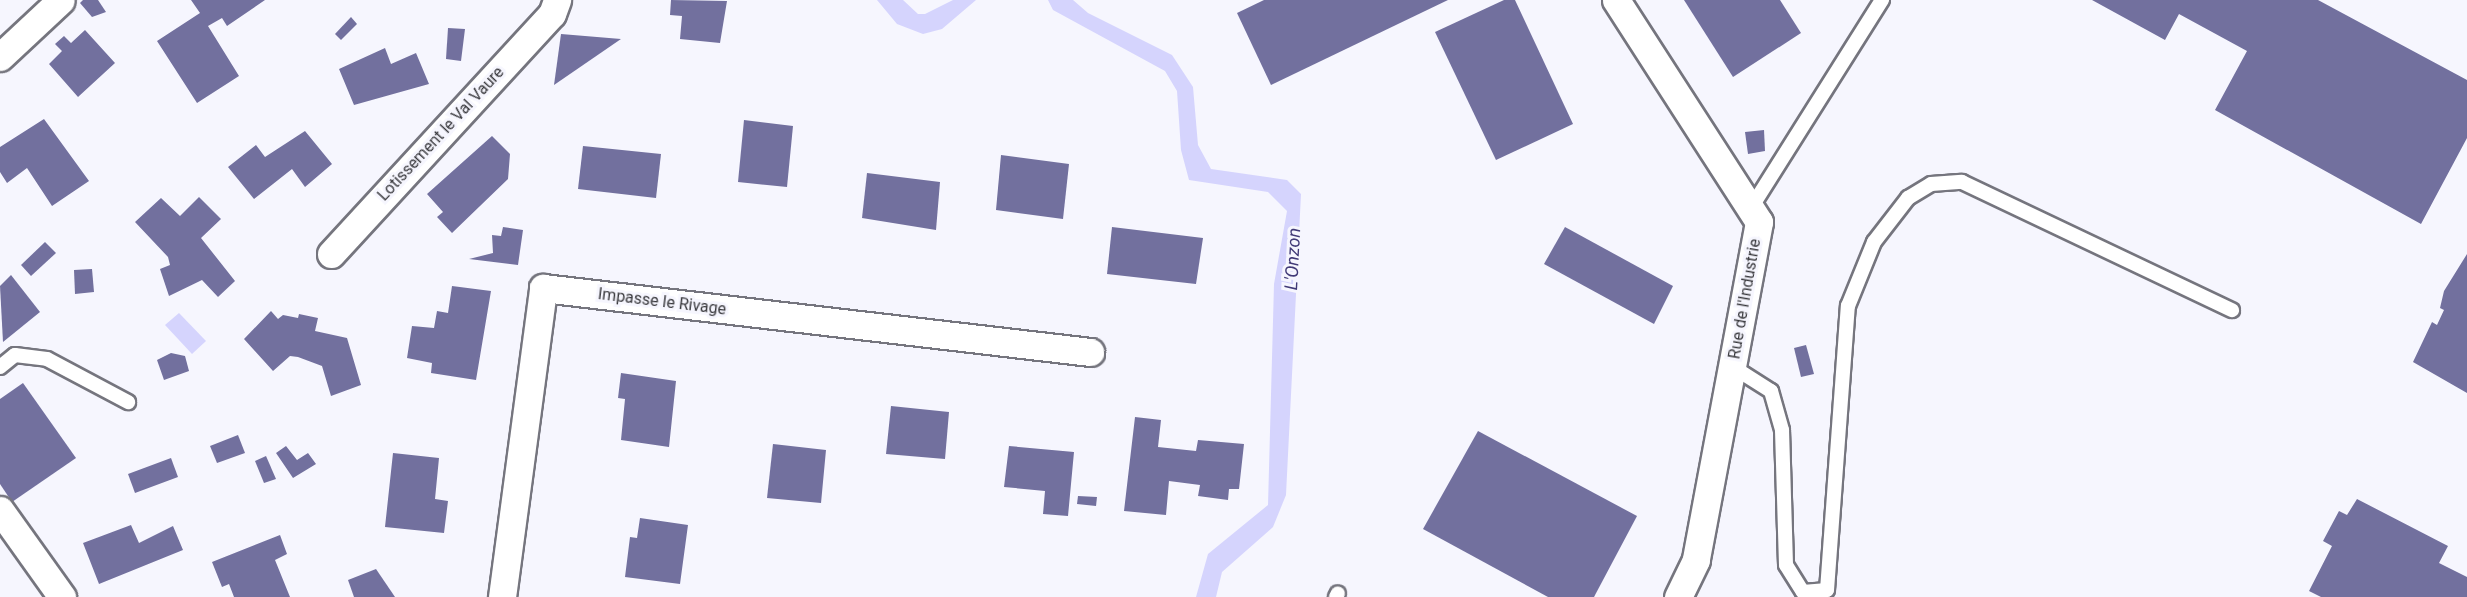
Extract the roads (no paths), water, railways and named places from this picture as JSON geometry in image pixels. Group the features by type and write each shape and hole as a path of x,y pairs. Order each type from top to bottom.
{"street":[{"path":"0,57 61,0"},
{"name":"Rue de l'Industrie","path":"1616,0 1759,222 1696,560 1678,597"},
{"name":"Lotissement le Val Vaure","path":"331,255 554,7"},
{"name":"Impasse le Rivage","path":"502,597 543,288 1090,352"},
{"path":"0,510 62,597"}],"lane":[{"path":"1751,208 1882,0"},
{"path":"1733,367 1772,391 1782,430 1786,565 1803,592 1827,590 1848,306 1874,242 1908,198 1931,184 1962,182 2232,310"},
{"path":"0,367 15,355 47,359 128,402"}],"water":[{"path":"877,0 903,0 918,14 925,14 953,0 976,0 942,29 923,34 897,24"},
{"name":"L'Onzon","path":"1048,0 1073,0 1088,13 1172,55 1193,87 1198,145 1211,169 1287,180 1301,194 1286,495 1273,527 1222,572 1216,597 1196,597 1208,554 1268,505 1274,284 1287,211 1268,192 1189,180 1181,150 1177,91 1165,71 1053,10"},
{"path":"179,313 206,341 192,354 165,325"}]}
